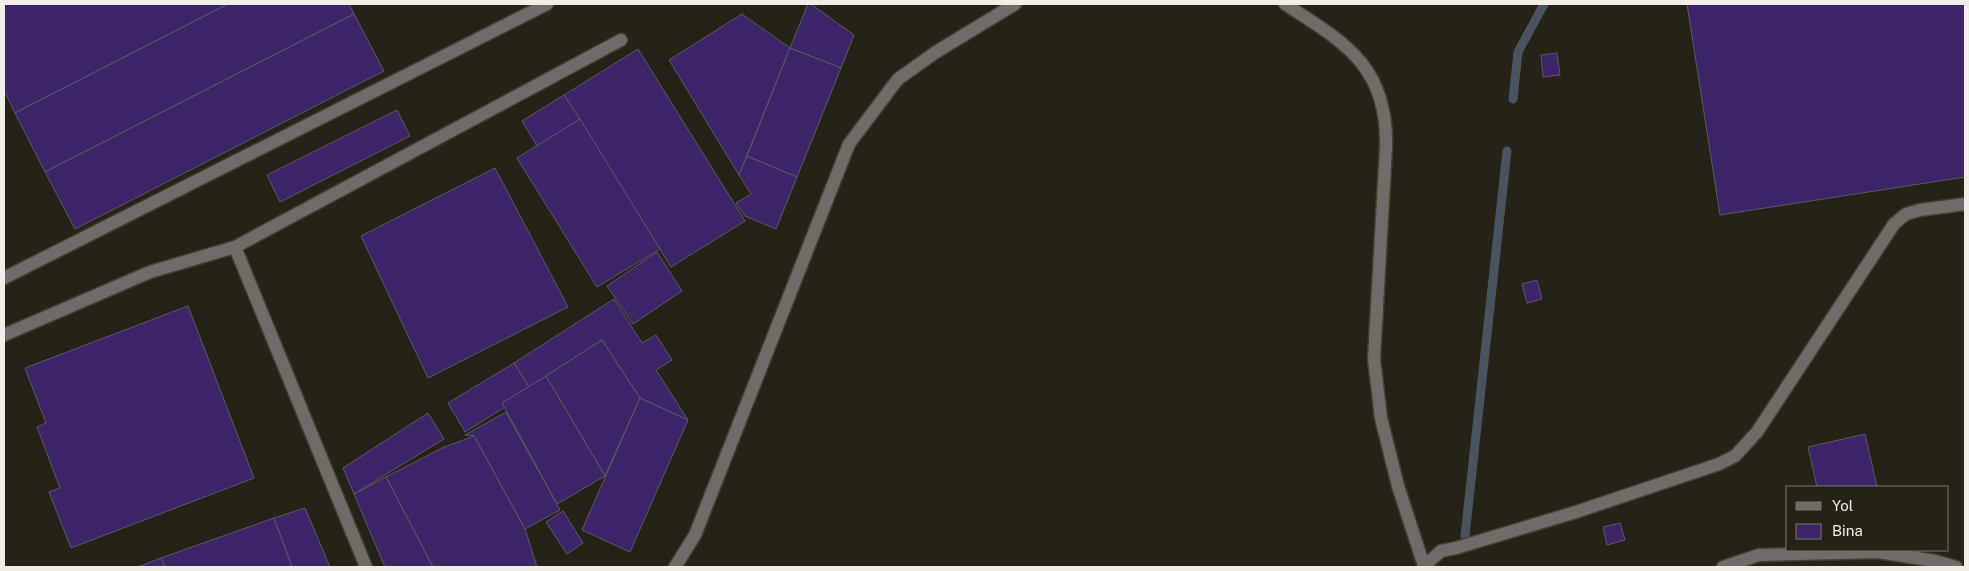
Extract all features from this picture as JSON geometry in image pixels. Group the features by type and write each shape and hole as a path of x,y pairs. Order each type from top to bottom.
{"street":[{"path":"4,278 547,4"},
{"path":"674,567 695,535 849,144 898,79 936,52 1015,4"},
{"path":"1285,4 1338,39 1354,53 1367,70 1377,89 1383,108 1386,137 1374,359 1381,418 1398,486 1424,567 1441,551 1576,512 1719,464 1734,456 1757,432 1894,224 1906,214 1920,210 1965,204"},
{"path":"4,335 150,272 236,246 621,40"},
{"path":"236,246 325,471 366,567"},
{"path":"1723,567 1759,555 1878,552 1935,561 1956,567"}],"building":[{"path":"4,4 228,4 15,113 4,90"},
{"path":"228,4 349,4 354,14 45,172 15,113"},
{"path":"808,4 811,4 854,35 841,68 790,48"},
{"path":"1687,4 1965,4 1965,177 1720,215"},
{"path":"354,14 384,71 75,229 45,172"},
{"path":"742,14 790,48 739,175 669,60"},
{"path":"790,48 841,68 797,177 747,156"},
{"path":"638,49 745,221 671,267 564,95"},
{"path":"1557,53 1560,75 1543,77 1541,55"},
{"path":"564,95 580,119 537,146 522,121"},
{"path":"397,110 410,136 280,202 267,175"},
{"path":"580,119 660,249 597,287 517,158"},
{"path":"747,156 797,177 776,229 745,216 736,203 751,194 739,175"},
{"path":"495,168 568,307 428,378 361,236"},
{"path":"657,252 682,291 633,324 607,286"},
{"path":"1537,280 1542,299 1527,303 1522,284"},
{"path":"614,299 642,343 656,335 672,360 656,370 688,420 640,398 602,340 529,387 514,363"},
{"path":"188,306 254,478 71,548 49,492 60,488 37,427 46,423 25,368"},
{"path":"602,340 640,398 605,476 546,376"},
{"path":"514,363 529,387 502,403 505,407 465,432 448,403"},
{"path":"546,376 605,476 557,504 502,403"},
{"path":"640,398 688,420 630,552 582,530"},
{"path":"506,412 560,510 525,529 474,436 465,435"},
{"path":"428,413 444,439 354,494 343,468"},
{"path":"1865,434 1877,486 1817,486 1808,447"},
{"path":"474,436 525,529 537,567 433,567 386,477 442,448"},
{"path":"386,477 433,567 385,567 354,494"},
{"path":"305,508 330,567 292,567 274,518"},
{"path":"563,511 583,543 567,554 546,522"},
{"path":"274,518 292,567 165,567 161,558"},
{"path":"1620,523 1625,540 1607,545 1603,527"},
{"path":"161,558 165,567 138,567"}],"waterway":[{"path":"1513,99 1518,52 1544,4"},
{"path":"1465,536 1507,151"}]}
